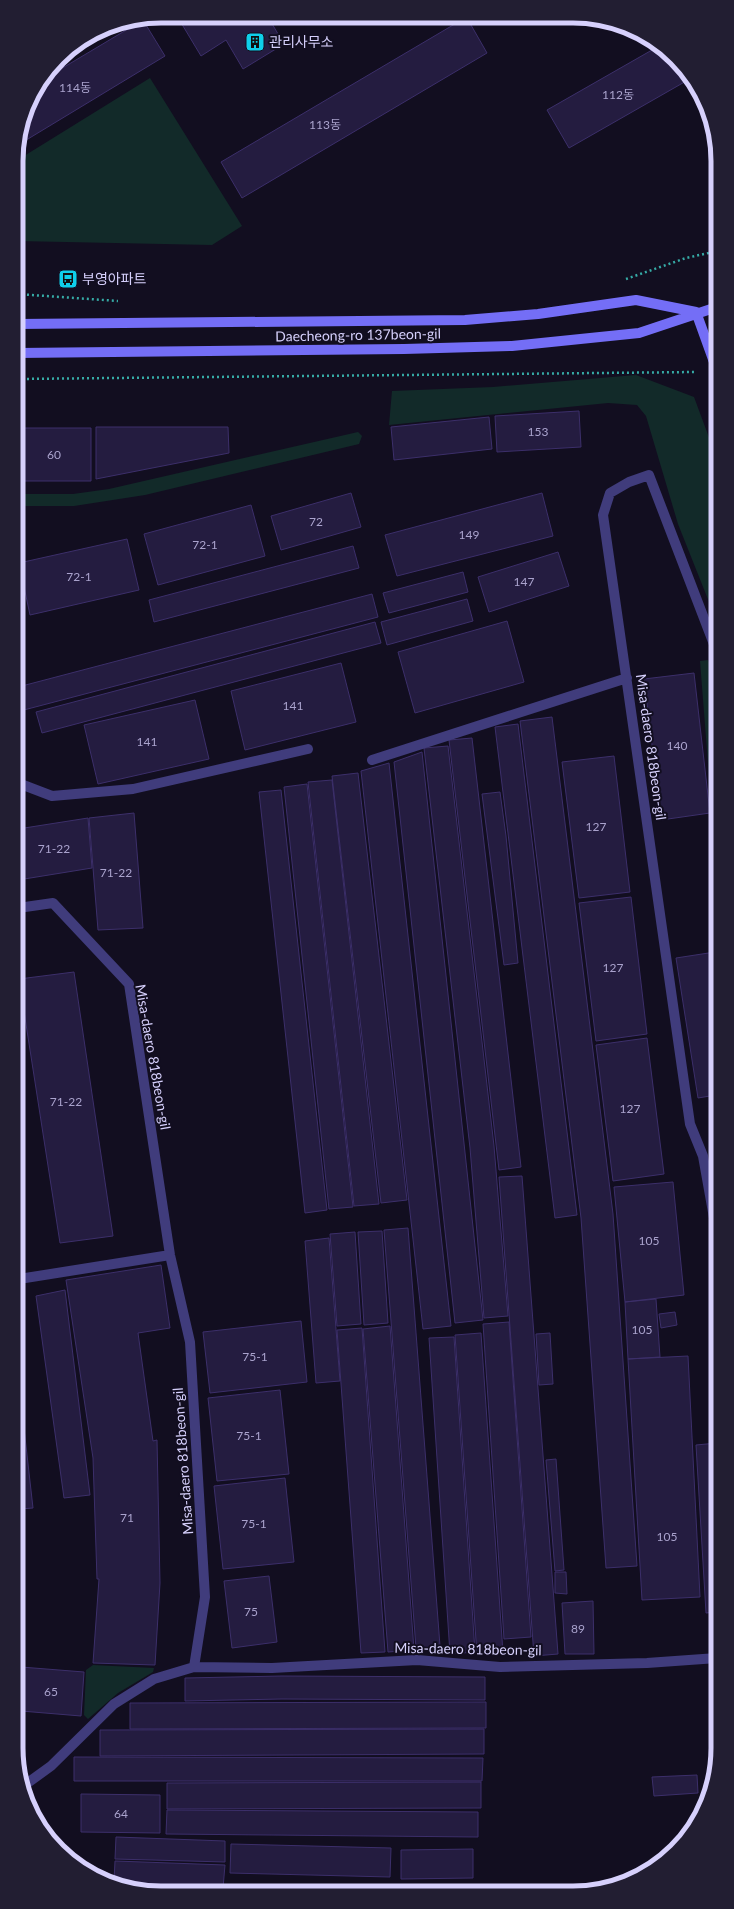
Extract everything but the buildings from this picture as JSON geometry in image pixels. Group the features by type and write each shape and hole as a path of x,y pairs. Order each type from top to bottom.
{"main road":[{"name":"Daecheong-ro 137beon-gil","path":"23,324 465,320 538,314 636,300 696,312"},
{"name":"Daecheong-ro 137beon-gil","path":"23,353 404,349 512,346 639,334 696,312 711,309"},
{"path":"696,312 711,354"}],"lane":[{"name":"Misa-daero 818beon-gil","path":"711,637 649,475 629,482 610,493 603,515 690,1124 704,1156 711,1199"},
{"path":"372,760 627,678"},
{"path":"23,785 52,796 133,789 308,749"},
{"name":"Misa-daero 818beon-gil","path":"23,907 53,903 129,984 170,1254 190,1342 206,1597 194,1667"},
{"path":"23,1278 170,1254"},
{"name":"Misa-daero 818beon-gil","path":"28,1783 51,1766 114,1704 154,1679 194,1667 272,1668 417,1660 500,1667 711,1658"}],"path":[{"path":"618,282 686,258 711,253"},
{"path":"23,294 125,301"},
{"path":"23,379 698,372"}],"green space":[{"path":"150,78 242,226 212,245 23,241 23,157"},
{"path":"636,375 694,397 711,443 711,607 678,524 646,416 637,405 608,403 389,425 392,391 493,387"},
{"path":"358,432 362,436 359,444 145,495 74,506 23,506 23,494 73,494 109,489"},
{"path":"708,660 711,667 711,802 700,661"},
{"path":"93,1665 154,1668 153,1672 118,1693 88,1719 84,1715 86,1670"}],"place":[{"name":"관리사무소","path":"255,42"},
{"name":"부영아파트","path":"68,279"}]}
